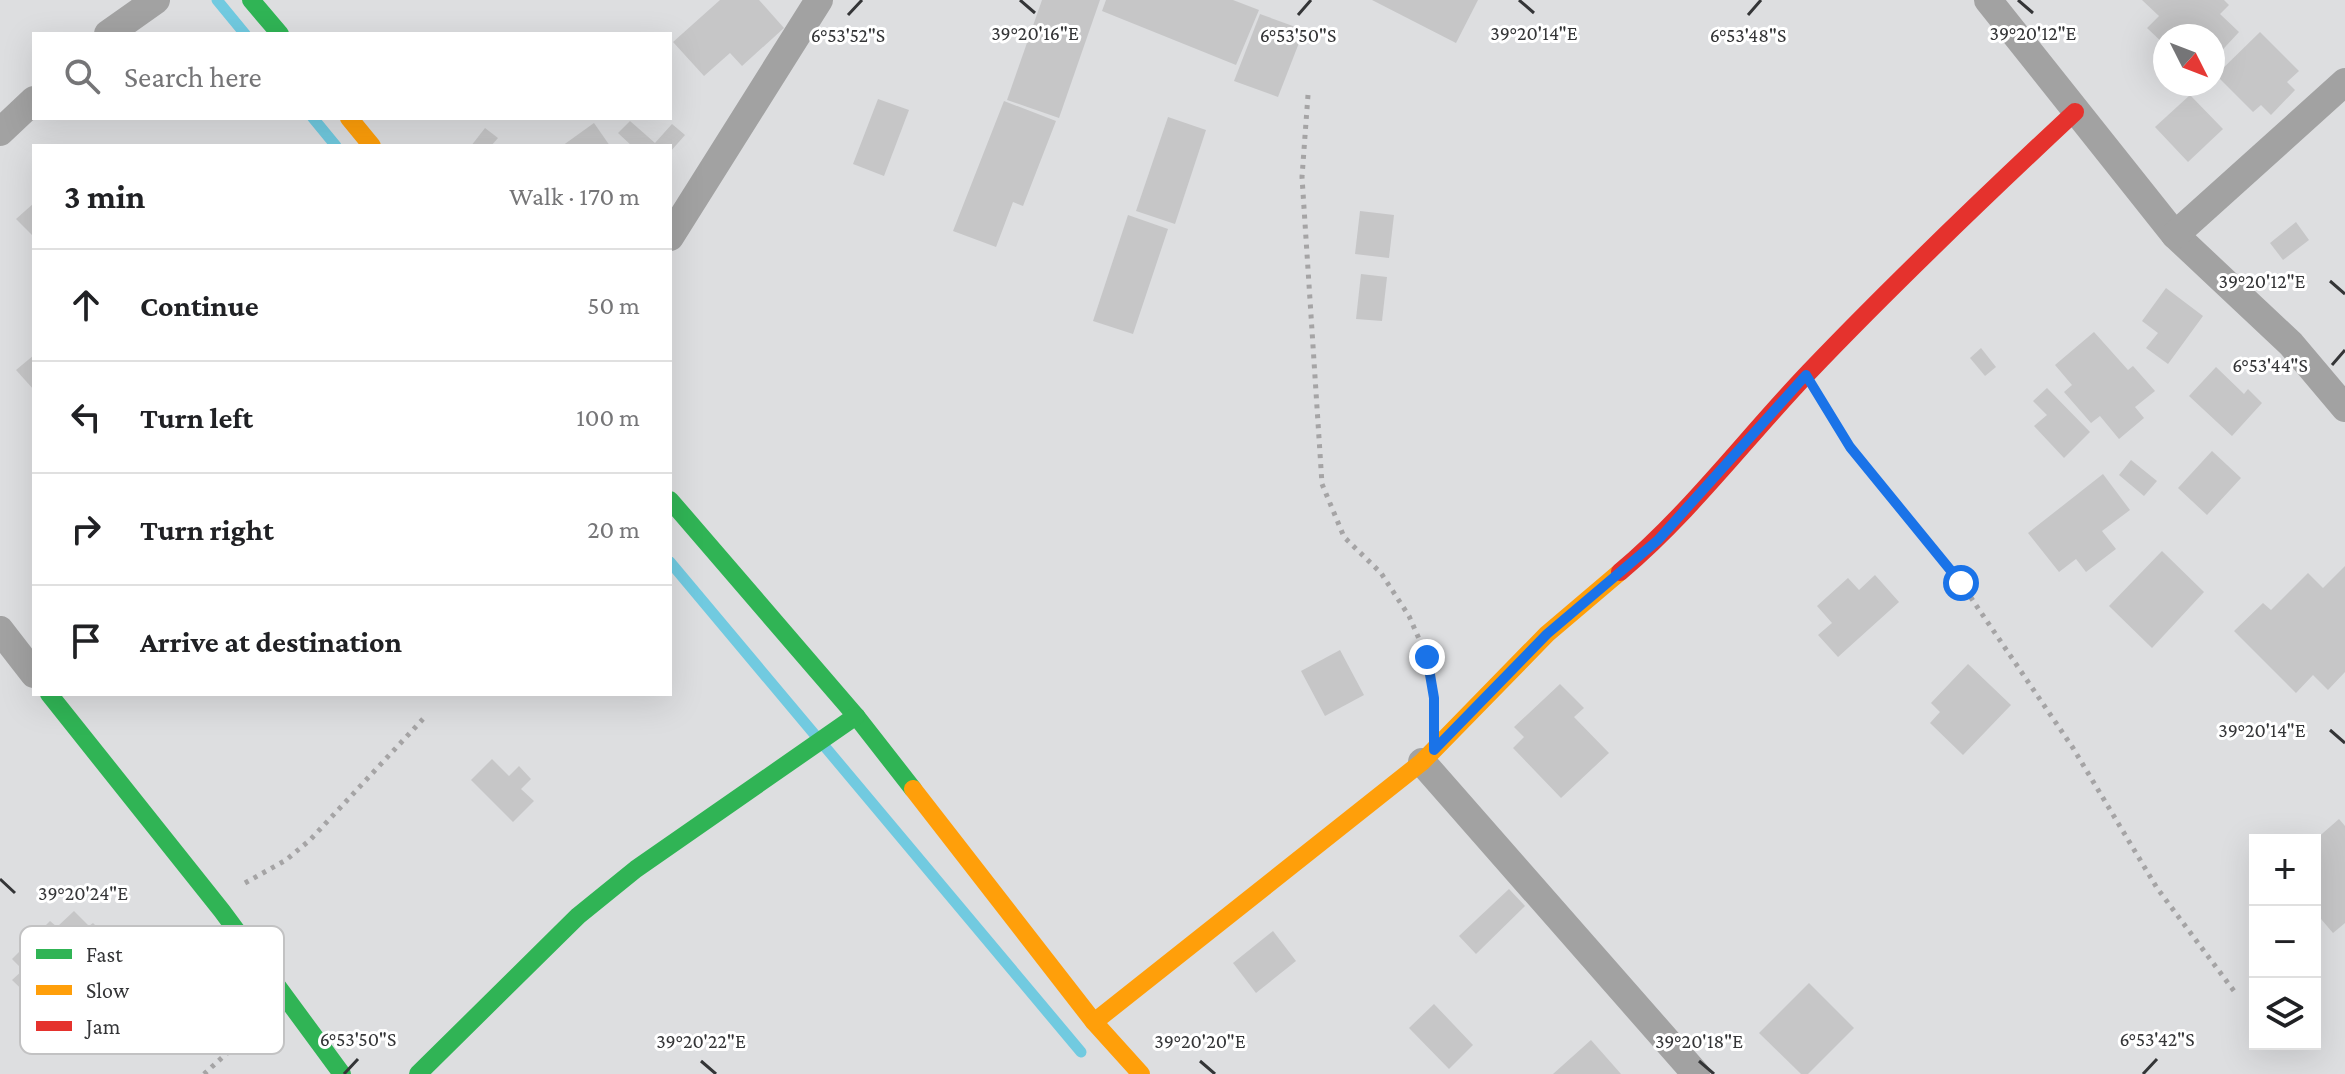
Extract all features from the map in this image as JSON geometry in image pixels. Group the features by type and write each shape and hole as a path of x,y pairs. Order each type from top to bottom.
{"street":[{"path":"111,32 156,0"},
{"path":"251,0 278,32"},
{"path":"672,234 819,0"},
{"path":"1988,0 2175,235 2291,344 2345,408"},
{"path":"2175,235 2345,82"},
{"path":"0,132 32,102"},
{"path":"1094,1022 1428,756 1547,634 1658,540 1806,375 1949,229 2075,112"},
{"path":"351,120 370,144"},
{"path":"672,502 856,716 1094,1022 1141,1074"},
{"path":"0,630 32,671"},
{"path":"51,696 233,926"},
{"path":"418,1074 578,916 636,869 856,716"},
{"path":"1428,756 1696,1074"},
{"path":"284,994 342,1074"}],"path":[{"path":"1308,95 1302,177 1322,484 1344,537 1381,573 1409,616 1427,657 1434,698 1428,756"},
{"path":"1806,375 1850,447 1961,583 2073,748 2157,888 2234,991"},
{"path":"222,911 234,891 286,860 310,840 423,719"},
{"path":"284,1001 287,998"},
{"path":"204,1074 226,1054"}],"building":[{"path":"720,0 759,0 784,28 742,66 730,53 704,76 673,42"},
{"path":"1042,0 1100,0 1059,118 1007,100"},
{"path":"1106,0 1233,0 1259,10 1236,65 1102,11"},
{"path":"1372,0 1478,0 1456,43"},
{"path":"2142,0 2224,0 2229,5 2220,14 2239,32 2225,47 2225,24 2153,24 2153,34 2147,28 2159,16"},
{"path":"1260,14 1304,30 1278,97 1234,81"},
{"path":"2260,32 2299,71 2287,82 2295,90 2271,115 2261,105 2253,112 2225,84 2225,66"},
{"path":"2191,96 2223,129 2188,162 2155,127"},
{"path":"878,99 909,110 884,176 853,164"},
{"path":"1004,101 1056,121 1023,206 1013,202 996,247 953,231"},
{"path":"1168,117 1206,130 1175,224 1136,211"},
{"path":"630,121 655,143 672,124 685,135 672,150 672,144 630,144 618,133"},
{"path":"594,123 609,144 565,144"},
{"path":"485,128 498,138 493,144 473,144"},
{"path":"32,205 32,235 16,219"},
{"path":"1360,211 1394,215 1389,258 1355,254"},
{"path":"1128,215 1168,229 1133,334 1093,321"},
{"path":"2296,222 2309,240 2283,260 2270,243"},
{"path":"1361,274 1387,277 1382,321 1356,319"},
{"path":"2166,288 2203,316 2168,364 2146,348 2158,333 2142,321"},
{"path":"2094,332 2128,370 2133,366 2155,391 2135,407 2144,418 2119,439 2100,416 2091,423 2064,392 2072,385 2055,365"},
{"path":"1981,348 1996,367 1985,376 1970,358"},
{"path":"32,357 32,388 16,370"},
{"path":"2216,367 2244,394 2248,389 2262,403 2232,436 2189,396"},
{"path":"2047,388 2090,432 2064,458 2034,426 2047,415 2033,401"},
{"path":"2212,451 2241,478 2207,515 2178,488"},
{"path":"2131,460 2157,481 2144,496 2119,475"},
{"path":"2103,474 2130,510 2102,531 2116,549 2086,572 2076,559 2059,572 2028,533"},
{"path":"2162,551 2204,592 2152,648 2109,606"},
{"path":"2345,566 2345,672 2328,690 2313,675 2296,693 2234,631 2263,603 2271,610 2308,573 2323,588"},
{"path":"1875,575 1899,602 1838,657 1818,635 1832,623 1817,606 1848,578 1859,590"},
{"path":"1340,650 1364,695 1325,716 1301,671"},
{"path":"1968,664 2011,705 1963,755 1930,723 1940,712 1931,703"},
{"path":"1560,684 1584,708 1574,717 1609,753 1561,798 1513,748 1524,737 1514,727"},
{"path":"492,759 509,776 519,766 531,779 521,789 534,801 513,822 471,780"},
{"path":"2339,819 2345,826 2345,923 2333,933 2321,919 2321,835"},
{"path":"1509,889 1525,906 1476,954 1459,936"},
{"path":"74,911 89,926 58,926"},
{"path":"1273,931 1296,961 1256,993 1233,963"},
{"path":"20,951 20,967 12,959"},
{"path":"20,973 20,988 12,980"},
{"path":"1809,983 1854,1028 1808,1074 1801,1074 1759,1033"},
{"path":"1434,1004 1473,1045 1449,1069 1409,1028"},
{"path":"1591,1040 1621,1074 1553,1074"}],"waterway":[{"path":"217,0 243,32"},
{"path":"315,120 334,144"},
{"path":"672,564 1081,1052"}],"traffic: fast":[{"path":"251,0 278,32"},
{"path":"672,502 856,716 913,789"},
{"path":"51,696 233,926"},
{"path":"418,1074 578,916 636,869 856,716"},
{"path":"284,995 342,1074"}],"traffic: slow":[{"path":"351,120 370,144"},
{"path":"1094,1022 1422,762 1547,634 1620,572"},
{"path":"913,789 1094,1022 1141,1074"}],"traffic: jam":[{"path":"1620,572 1670,525 1874,305 2075,112"}],"route":[{"path":"1427,657 1434,698 1434,750 1547,634 1658,540 1806,375 1850,447 1961,583"}]}
